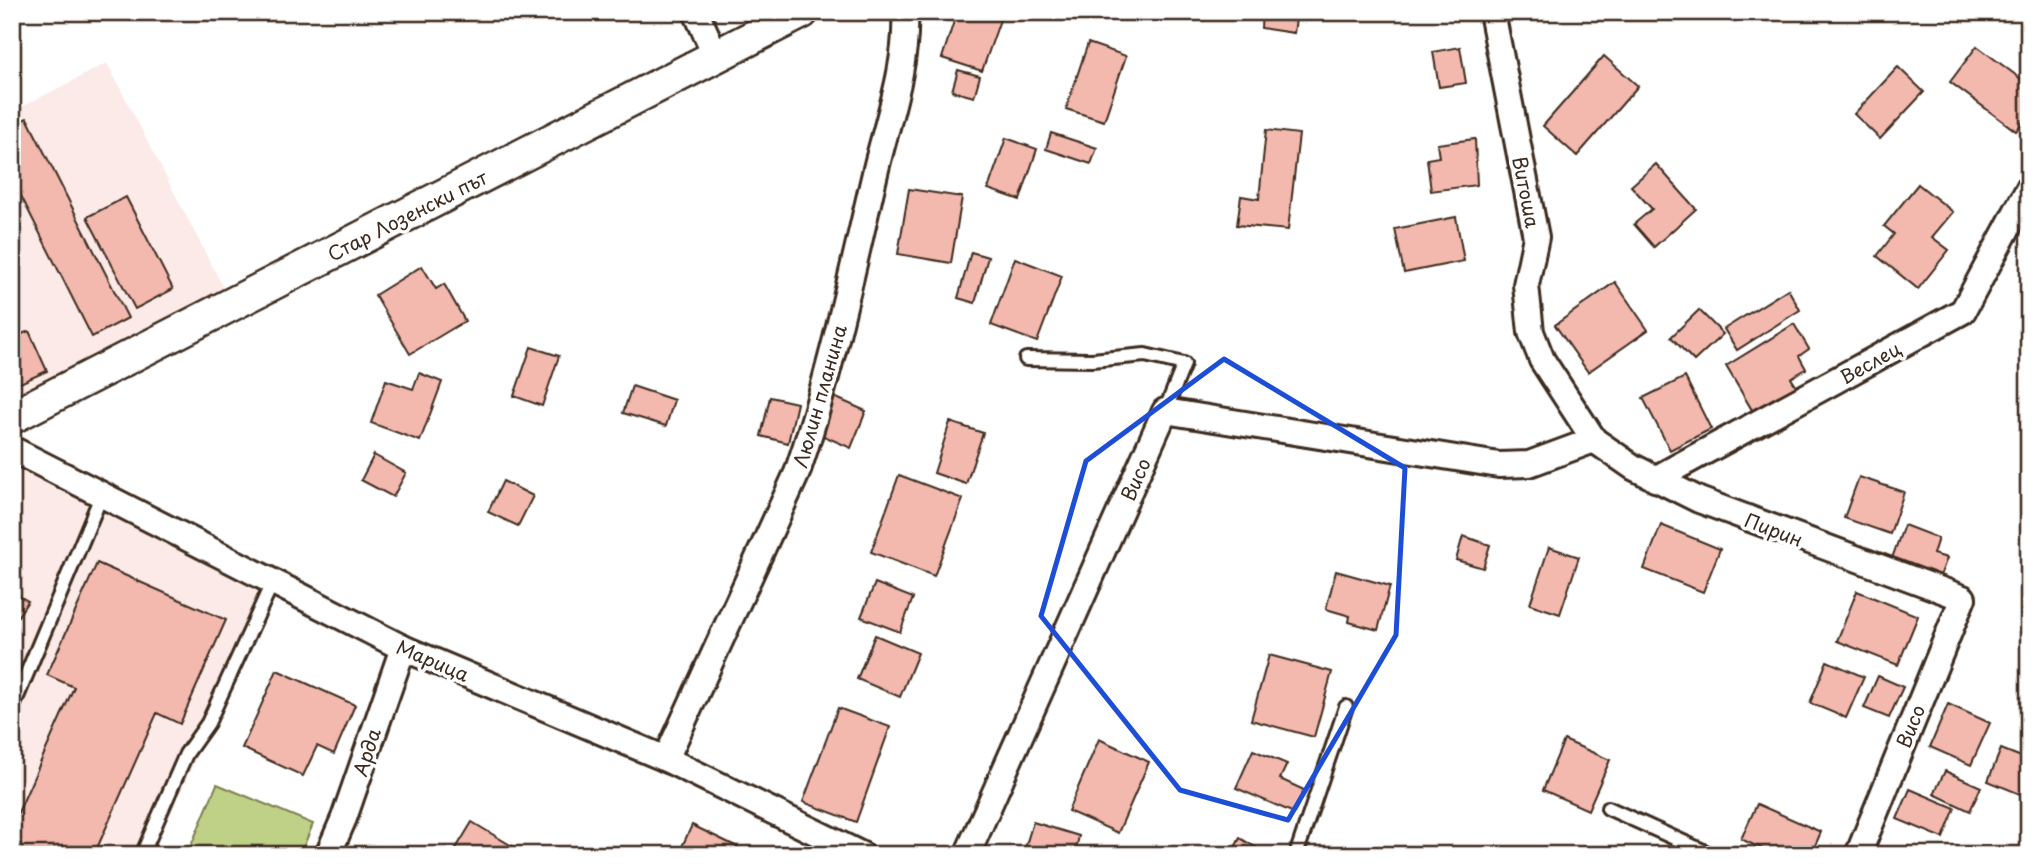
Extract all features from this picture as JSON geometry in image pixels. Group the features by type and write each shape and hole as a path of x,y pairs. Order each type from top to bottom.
{"street":[{"path":"696,12 716,56"},
{"name":"Стар Лозенски път","path":"12,417 802,12"},
{"name":"Люлин планина","path":"667,759 797,473 813,426 900,68 905,12"},
{"name":"Витоша","path":"1492,12 1536,237 1526,285 1531,332 1542,360 1594,440"},
{"name":"Веслец","path":"1655,479 1963,311 2029,188"},
{"path":"1165,411 1499,465 1529,464 1594,440"},
{"name":"Висо","path":"967,855 1165,411"},
{"name":"Пирин","path":"1594,440 1655,479 1788,534 1963,598"},
{"name":"Марица","path":"12,449 403,648 667,759 862,855"},
{"name":"Висо","path":"1858,855 1963,598"},
{"name":"Арда","path":"328,855 344,818 403,648"}],"lane":[{"path":"1026,359 1092,360 1145,355 1184,364 1165,411"},
{"path":"12,709 102,494"},
{"path":"142,855 186,754 208,723 273,581"},
{"path":"1296,855 1346,707"},
{"path":"1608,808 1712,855"}],"highlighted area":[{"path":"1224,359 1405,468 1396,635 1288,820 1180,790 1041,616 1086,461"}],"shaded area":[{"path":"107,63 225,291 12,396 12,112"},
{"path":"12,449 276,583 152,855 12,855"}],"green space":[{"path":"217,784 313,824 300,855 187,855"}],"building":[{"path":"957,12 986,12 1001,17 982,71 942,58"},
{"path":"1262,12 1297,12 1294,33 1261,28"},
{"path":"1088,43 1126,56 1104,121 1066,109"},
{"path":"1977,46 2029,85 2029,114 2016,131 1950,82"},
{"path":"1460,47 1466,83 1439,87 1433,52"},
{"path":"1604,56 1638,86 1577,156 1543,126"},
{"path":"1898,67 1924,92 1880,139 1854,114"},
{"path":"958,70 980,76 974,97 952,91"},
{"path":"27,118 128,318 92,337 12,178 12,125"},
{"path":"1266,130 1299,134 1288,230 1237,225 1241,196 1259,199"},
{"path":"1051,133 1097,148 1091,164 1046,149"},
{"path":"1006,138 1037,149 1020,200 988,189"},
{"path":"1475,139 1477,185 1431,191 1427,159 1439,157 1437,144"},
{"path":"1656,164 1696,209 1654,247 1634,224 1652,209 1631,186"},
{"path":"1918,184 1953,212 1932,237 1949,250 1918,289 1877,256 1894,234 1884,226"},
{"path":"909,189 962,197 951,263 898,254"},
{"path":"126,197 173,289 135,309 87,217"},
{"path":"1456,217 1464,261 1404,273 1395,229"},
{"path":"971,252 988,257 975,303 958,298"},
{"path":"1015,258 1062,276 1037,342 991,325"},
{"path":"422,266 436,289 444,284 465,321 410,354 375,295"},
{"path":"1615,282 1648,330 1588,372 1555,325"},
{"path":"1788,289 1800,310 1737,350 1724,329"},
{"path":"1699,310 1723,334 1694,361 1671,337"},
{"path":"1794,324 1809,349 1799,356 1806,369 1791,378 1798,389 1755,415 1726,366"},
{"path":"29,331 47,371 18,384 12,372 12,338"},
{"path":"531,347 559,356 542,406 514,396"},
{"path":"419,373 442,382 420,441 371,423 386,380 413,389"},
{"path":"1685,377 1711,429 1670,450 1643,398"},
{"path":"632,386 674,400 666,426 623,413"},
{"path":"770,397 797,403 788,443 761,436"},
{"path":"834,397 866,411 851,448 819,434"},
{"path":"950,422 983,433 966,484 934,473"},
{"path":"374,455 406,473 393,497 361,480"},
{"path":"899,475 963,499 934,576 871,552"},
{"path":"1859,477 1904,492 1890,534 1844,518"},
{"path":"503,481 533,496 518,526 488,512"},
{"path":"1661,525 1720,549 1703,592 1644,569"},
{"path":"1904,525 1938,538 1933,554 1947,558 1939,579 1891,561"},
{"path":"1463,536 1490,545 1483,568 1456,560"},
{"path":"1549,547 1579,557 1560,614 1530,604"},
{"path":"97,563 226,620 180,724 157,713 94,855 12,855 12,826 74,687 47,675"},
{"path":"1336,571 1390,586 1378,630 1349,622 1350,616 1326,609"},
{"path":"875,583 913,598 900,632 861,617"},
{"path":"1857,591 1918,616 1898,665 1837,641"},
{"path":"12,592 28,601 12,625"},
{"path":"875,635 918,653 900,697 857,679"},
{"path":"1269,655 1332,672 1314,737 1251,720"},
{"path":"1827,661 1864,677 1846,718 1810,703"},
{"path":"277,670 355,705 334,754 317,746 303,776 242,748"},
{"path":"1878,676 1903,687 1889,718 1864,708"},
{"path":"1948,704 1990,723 1971,765 1930,747"},
{"path":"838,708 890,727 856,822 803,802"},
{"path":"1099,739 1149,762 1118,833 1068,811"},
{"path":"1564,740 1610,760 1588,810 1543,790"},
{"path":"2001,749 2029,760 2029,773 2020,794 1988,781"},
{"path":"1253,750 1287,764 1280,779 1304,790 1294,813 1236,788"},
{"path":"1945,771 1981,787 1970,811 1934,794"},
{"path":"1910,789 1955,808 1943,838 1897,819"},
{"path":"1757,804 1821,832 1811,855 1775,855 1741,839"},
{"path":"472,822 527,855 452,855"},
{"path":"1033,822 1079,836 1076,849 1095,855 1023,855"},
{"path":"692,825 754,855 678,855"},
{"path":"1240,838 1269,855 1231,855"}]}
